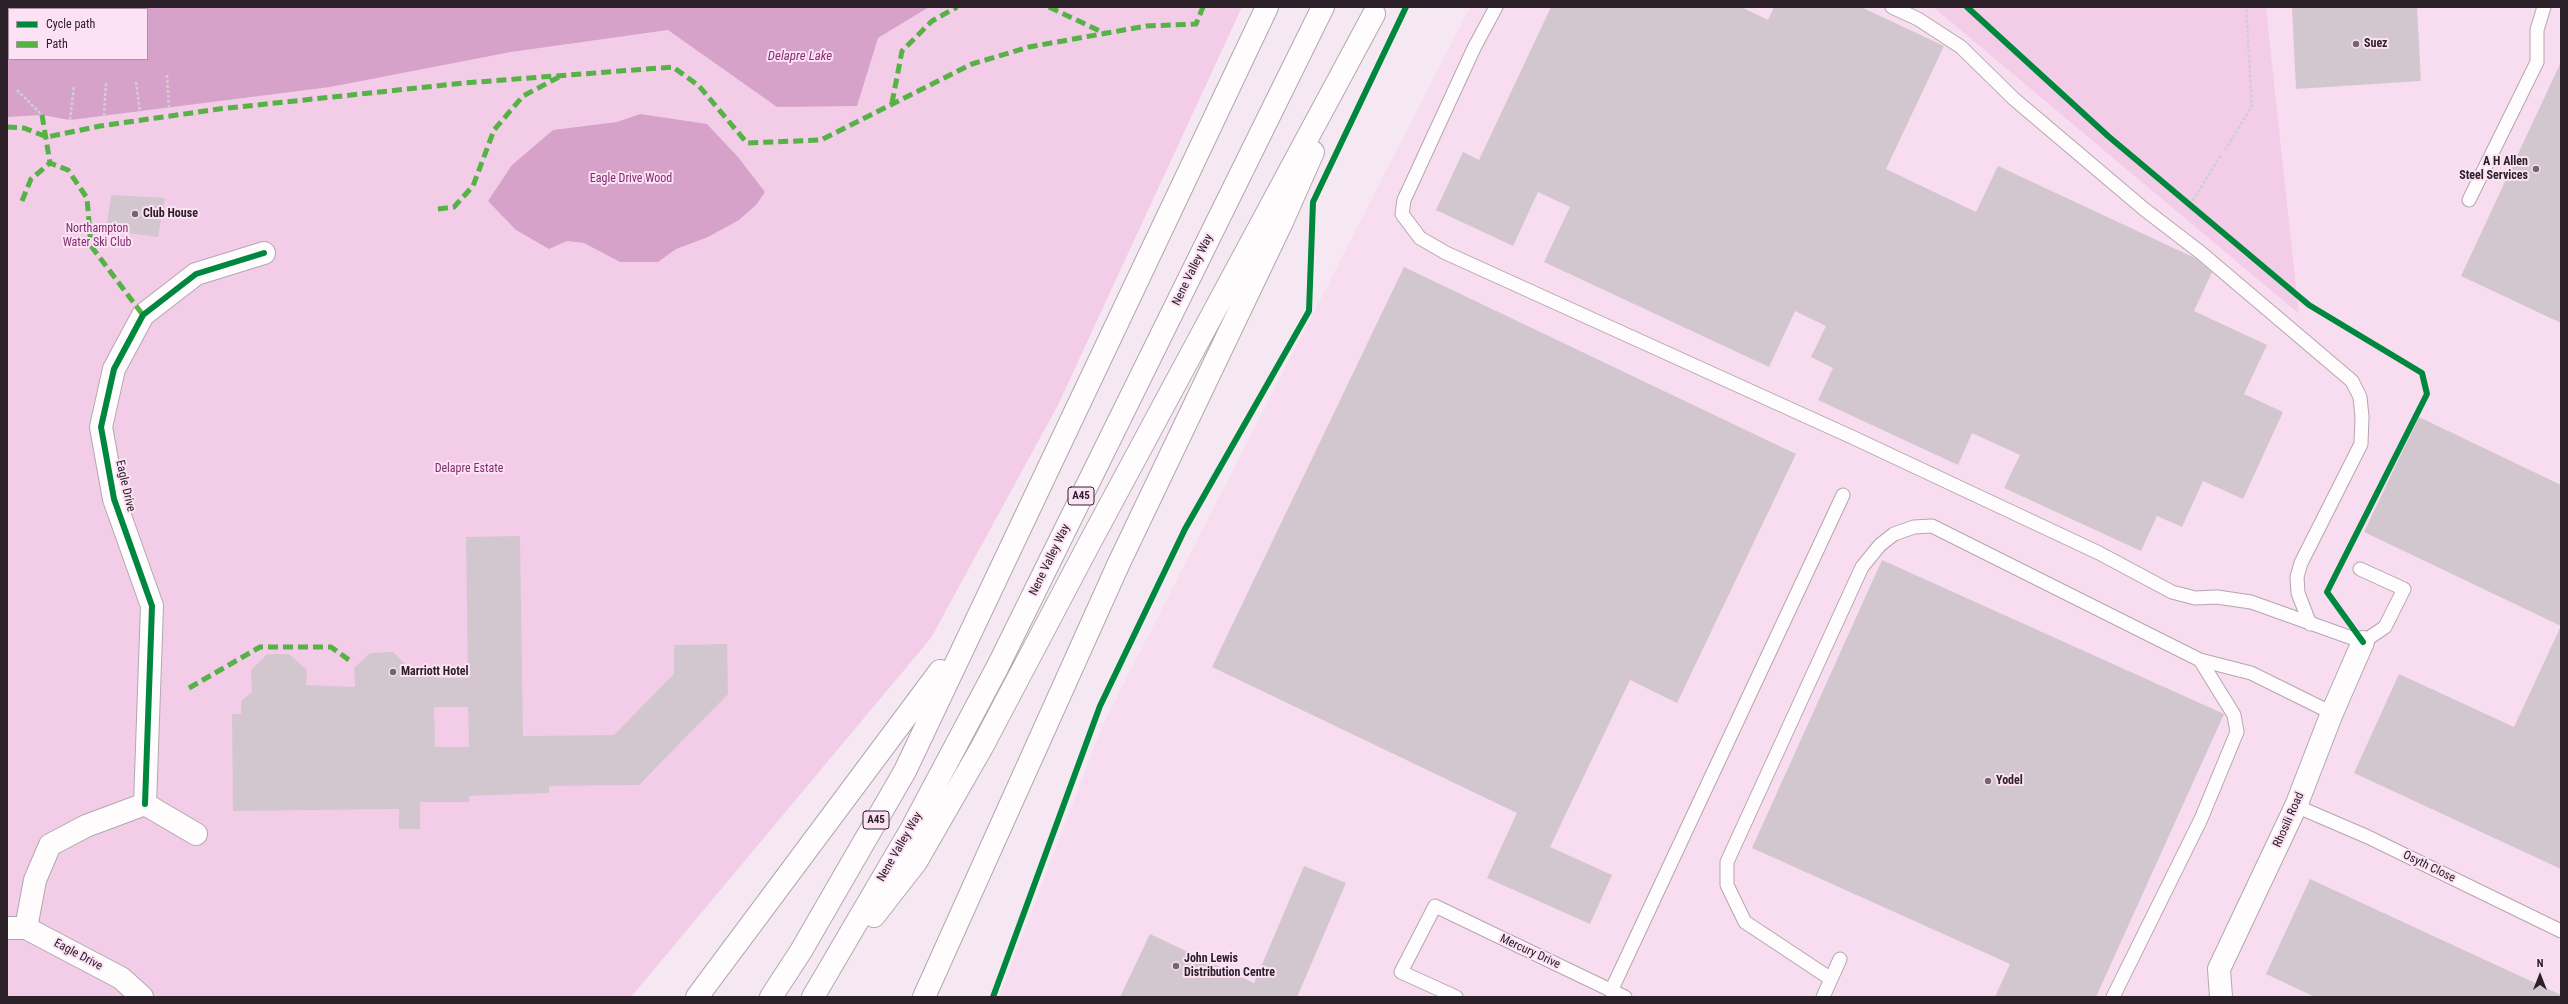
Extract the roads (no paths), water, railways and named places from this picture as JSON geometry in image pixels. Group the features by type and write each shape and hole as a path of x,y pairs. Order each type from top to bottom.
{"main road":[{"name":"A45","path":"771,997 800,951 904,771 968,635 1090,384 1267,7"},
{"name":"Nene Valley Way","path":"813,997 912,828 997,668 1323,7"},
{"path":"825,978 916,862 982,747 1375,10"},
{"path":"924,997 1119,563 1282,222 1375,10"},
{"name":"Eagle Drive","path":"145,804 152,606 114,499 101,427 114,369 143,315 196,274 264,253"},
{"path":"697,997 968,635"},
{"name":"Rhosili Road","path":"2221,997 2219,969 2296,806 2332,713 2363,642"},
{"path":"17,928 50,845 86,826 145,804 196,834"},
{"name":"Eagle Drive","path":"17,928 121,978 142,997"}],"lane":[{"path":"1496,7 1474,48 1404,200 1402,214 1420,238 1453,256 1912,465 2099,553 2172,592 2195,598 2244,601 2363,642 2384,627 2404,589 2360,569"},
{"path":"1892,7 1918,19 1961,48 2014,99 2144,209 2200,252 2352,381 2360,397 2362,417 2361,444 2301,563 2297,577 2298,593 2310,624"},
{"path":"2469,200 2537,62 2537,30 2544,7"},
{"path":"1611,991 1843,496"},
{"path":"1831,979 1746,922 1727,884 1727,862 1862,566 1880,545 1894,534 1914,528 1932,526 2200,660 2251,673 2332,713"},
{"path":"2113,997 2200,819 2237,732 2234,715 2200,660"},
{"name":"Osyth Close","path":"2296,806 2368,837 2561,931"},
{"name":"Mercury Drive","path":"1456,997 1401,972 1435,906 1625,997"},
{"path":"1823,997 1840,958"}],"water":[{"name":"Delapre Lake","path":"7,7 929,7 878,38 857,106 777,107 668,30 511,52 330,87 70,120 42,115 7,117"},
{"path":"640,114 707,124 738,157 765,192 756,205 739,220 708,237 676,249 658,262 620,262 584,243 567,241 549,249 516,230 488,201 512,165 553,130 617,122"}],"place":[{"name":"Suez","path":"2356,44"},
{"name":"A H Allen Steel Services","path":"2536,169"},
{"name":"Club House","path":"135,214"},
{"name":"Marriott Hotel","path":"393,672"},
{"name":"Yodel","path":"1988,781"},
{"name":"John Lewis Distribution Centre","path":"1176,966"}],"park label":[{"name":"Eagle Drive Wood","path":"631,179"},
{"name":"Northampton Water Ski Club","path":"97,236"},
{"name":"Delapre Estate","path":"469,469"}]}
